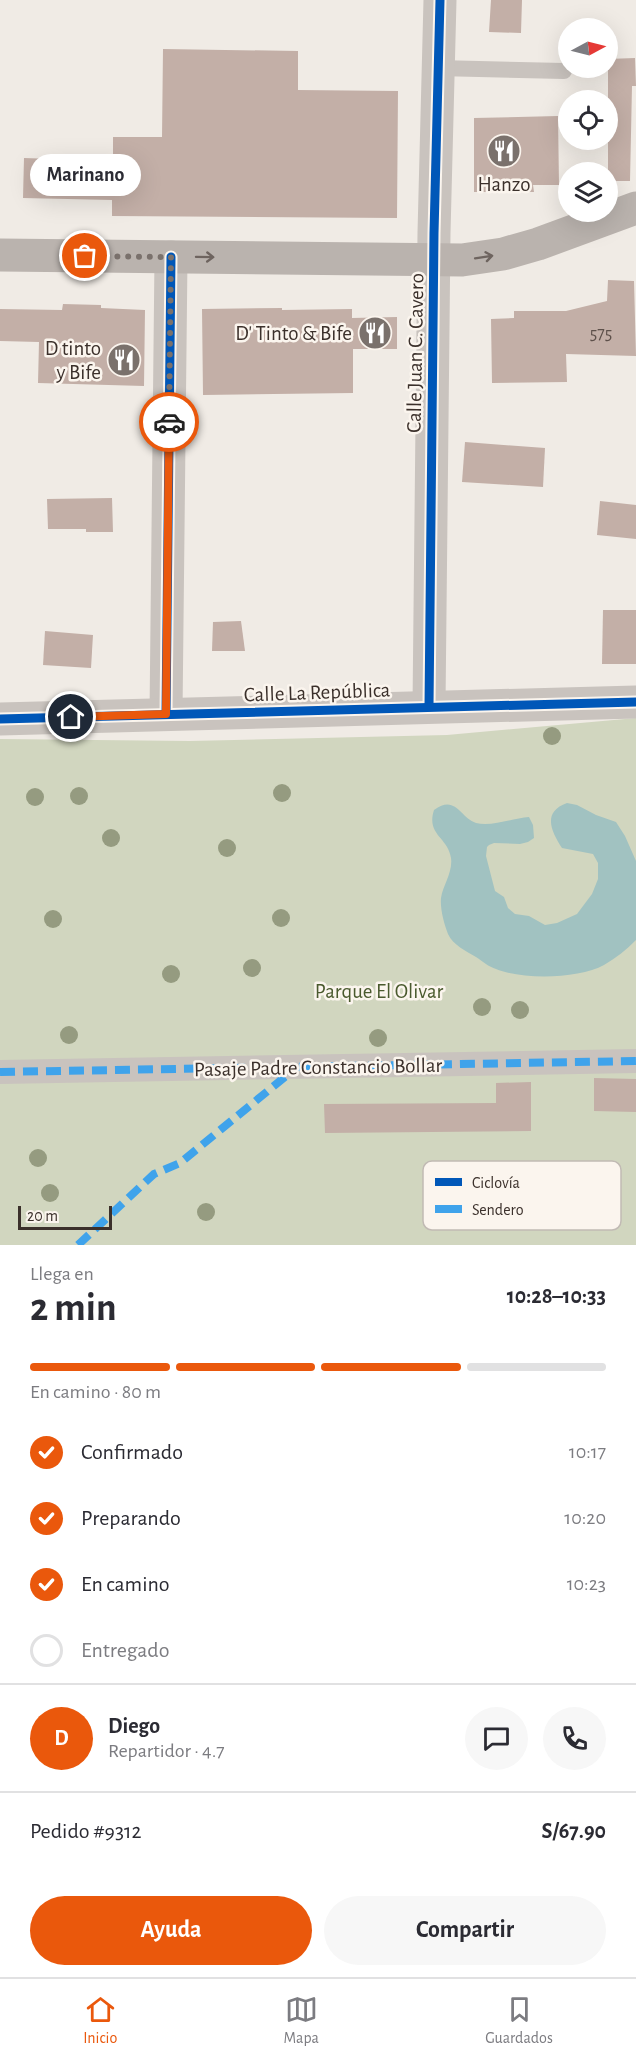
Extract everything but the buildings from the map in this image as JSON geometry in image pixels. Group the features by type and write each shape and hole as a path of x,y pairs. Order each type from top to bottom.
{"main road":[{"path":"0,255 462,260 503,254 538,244 636,208"}],"street":[{"name":"Calle Juan C. Cavero","path":"429,706 437,68 440,0"},
{"path":"166,714 171,257"},
{"name":"Calle La República","path":"0,719 636,702"},
{"name":"Pasaje Padre Constancio Bollar","path":"0,1072 636,1061"}],"lane":[{"path":"437,68 558,71"}],"green space":[{"name":"Parque El Olivar","path":"636,718 636,1245 0,1245 0,739 190,741 447,735"}],"water":[{"path":"567,803 616,822 625,836 636,861 636,940 604,965 580,973 535,976 507,973 493,968 456,945 447,930 441,898 451,868 451,858 446,845 435,831 432,818 434,810 441,806 453,806 471,820 482,824 529,817 533,825 534,838 520,844 494,843 487,847 486,856 495,891 504,897 508,908 515,914 529,916 545,925 557,923 577,914 592,894 598,879 598,863 593,854 562,848 552,829 554,811"}],"marked path":[{"path":"0,1072 636,1061"},
{"path":"78,1245 154,1174 180,1163 297,1067"}],"cycle path":[{"path":"429,706 434,233 440,0"},
{"path":"166,714 171,257"},
{"path":"0,719 636,702"}],"way so far":[{"path":"85,256 171,257 169,422"}],"place":[{"name":"Hanzo","path":"504,151"},
{"name":"Marinano","path":"85,256"},
{"name":"D' Tinto & Bife","path":"375,333"},
{"name":"D tinto y Bife","path":"124,360"}],"route":[{"path":"71,717 166,714 169,422"}]}
